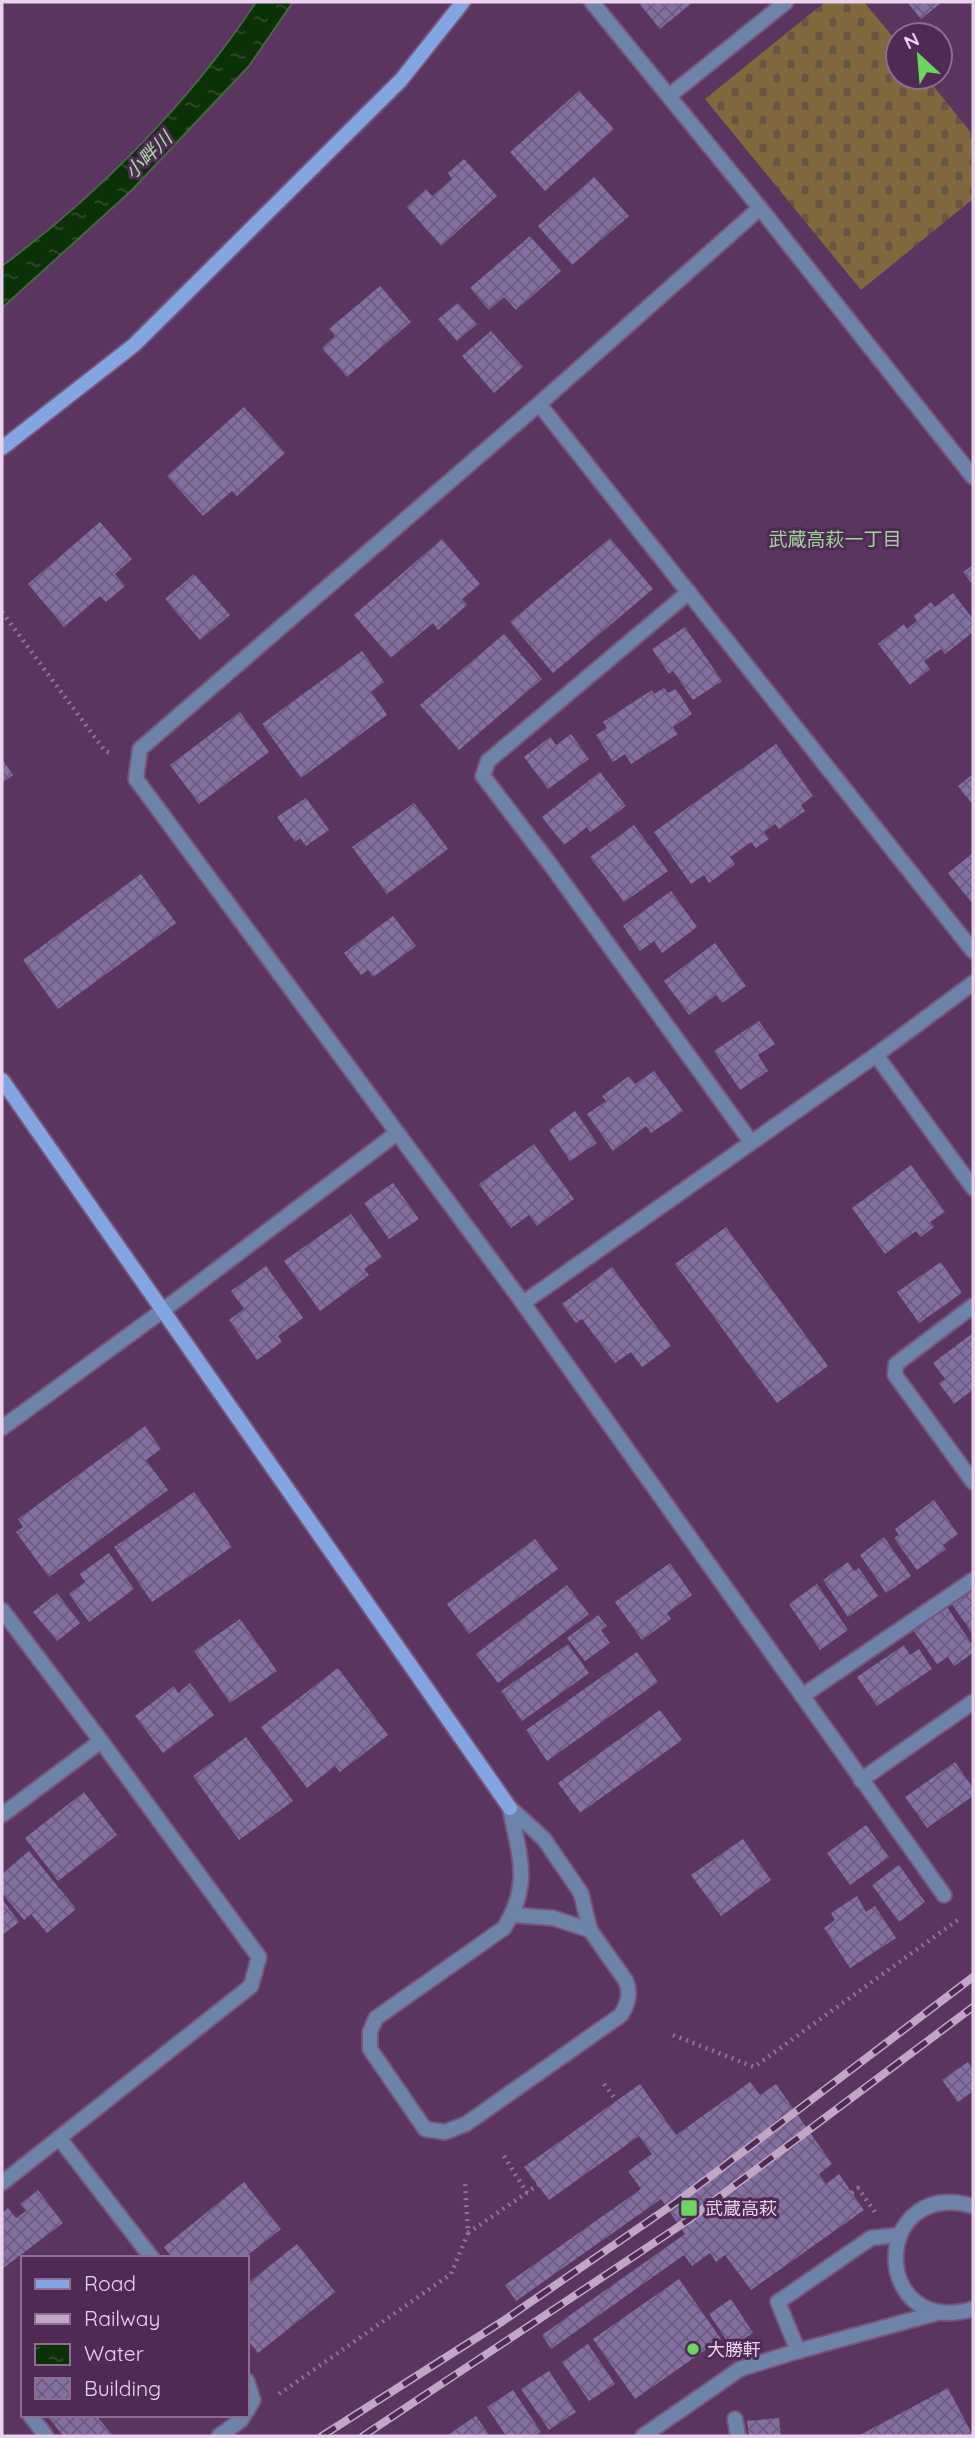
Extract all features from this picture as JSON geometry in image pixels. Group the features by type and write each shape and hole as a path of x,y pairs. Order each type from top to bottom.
{"street":[{"path":"2,449 134,345 401,80 463,2"},
{"path":"592,2 760,208 973,477"},
{"path":"669,96 786,2"},
{"path":"760,208 539,404 140,749 136,779 523,1303 944,1895"},
{"path":"539,404 973,951"},
{"path":"689,592 488,761 483,776 751,1142"},
{"path":"523,1303 876,1055 973,983"},
{"path":"876,1055 973,1188"},
{"path":"2,1080 510,1808 544,1839 581,1894 590,1930 630,1990 628,2005 621,2015 466,2124 445,2132 425,2129 370,2049 370,2032 376,2018 504,1928 513,1915 523,1874 510,1808"},
{"path":"2,1427 162,1311 397,1133"},
{"path":"973,1307 896,1364 895,1375 973,1482"},
{"path":"802,1696 973,1580"},
{"path":"2,1610 258,1957 251,1986 2,2183"},
{"path":"861,1780 973,1702"},
{"path":"2,1815 101,1741"},
{"path":"513,1915 553,1918 590,1930"},
{"path":"60,2139 150,2256"},
{"path":"973,2206 958,2202 940,2203 923,2209 908,2220 894,2251 900,2283 909,2296 922,2306 937,2312 955,2314 973,2309"},
{"path":"798,2350 778,2302 871,2238 899,2235"},
{"path":"643,2436 740,2369 798,2350 937,2312"},
{"path":"32,2417 46,2436"},
{"path":"219,2436 243,2417"},
{"path":"735,2419 738,2436"}],"path":[{"path":"2,612 105,751 139,762"},
{"path":"673,2035 754,2067 960,1919 944,1895"},
{"path":"604,2084 617,2101"},
{"path":"503,2156 527,2193"},
{"path":"250,2405 279,2394 450,2274 468,2233 465,2183"},
{"path":"468,2233 538,2185"},
{"path":"852,2193 858,2188 875,2212"}],"green space":[{"path":"825,2 864,2 884,26 884,91 937,91 973,135 973,199 861,290 705,99"}],"water":[{"name":"小畔川","path":"256,2 293,2 249,66 131,191 2,308 2,266 73,209 140,145 202,75"}],"building":[{"path":"638,2 693,2 660,29"},
{"path":"907,2 942,2 921,19"},
{"path":"579,91 614,129 545,191 510,152"},
{"path":"464,159 497,196 441,246 407,207 426,189 432,196 452,179 448,173"},
{"path":"594,177 629,216 572,265 538,226"},
{"path":"530,236 561,271 516,310 504,297 489,310 470,288"},
{"path":"380,286 411,322 347,377 322,348 335,336 329,329"},
{"path":"458,303 477,324 457,341 438,319"},
{"path":"491,331 523,367 494,393 462,356"},
{"path":"244,407 285,453 237,496 232,491 203,516 167,476"},
{"path":"100,522 132,559 115,574 125,586 106,602 100,596 64,627 28,584"},
{"path":"610,538 653,589 553,673 510,622"},
{"path":"442,539 480,584 462,599 467,605 438,630 433,623 391,658 354,615"},
{"path":"973,565 973,585 963,572"},
{"path":"194,574 230,615 200,640 165,599"},
{"path":"953,593 973,619 973,632 945,654 941,649 924,661 930,669 910,685 878,644 904,624 907,629 917,621 914,616 931,602 935,607"},
{"path":"685,627 722,681 693,700 673,671 669,674 652,649"},
{"path":"504,634 542,679 459,750 420,705"},
{"path":"362,651 384,682 371,692 387,715 301,778 262,724"},
{"path":"664,688 668,693 676,689 692,714 673,727 678,734 631,764 625,754 613,762 596,735 607,728 603,722 652,690 654,694"},
{"path":"240,712 269,752 199,804 170,765"},
{"path":"571,734 589,759 548,789 524,757 550,737 556,745"},
{"path":"776,744 813,796 801,805 805,811 779,829 775,824 764,832 769,839 756,848 751,842 730,857 735,864 709,883 704,875 691,884 654,832"},
{"path":"2,759 13,775 2,783"},
{"path":"600,772 626,806 590,832 587,827 564,845 542,817"},
{"path":"973,774 973,805 958,786"},
{"path":"306,798 329,830 306,846 300,838 295,842 277,817"},
{"path":"414,803 448,849 387,894 352,847"},
{"path":"634,825 668,871 624,902 590,857"},
{"path":"973,853 973,905 948,873"},
{"path":"141,874 176,923 58,1009 23,960"},
{"path":"671,891 697,927 662,953 654,941 640,951 623,926"},
{"path":"393,916 416,946 373,977 368,970 361,975 344,953"},
{"path":"715,943 746,986 722,1003 716,995 689,1015 664,981"},
{"path":"759,1021 775,1044 758,1055 768,1071 740,1090 714,1051"},
{"path":"654,1071 683,1111 651,1133 646,1126 613,1151 587,1114 606,1101 602,1096 629,1076 635,1084"},
{"path":"575,1111 597,1143 570,1161 549,1130"},
{"path":"534,1144 574,1199 537,1226 529,1215 511,1228 479,1184"},
{"path":"911,1165 945,1212 930,1222 934,1227 921,1237 916,1231 885,1254 852,1208"},
{"path":"393,1183 419,1219 389,1239 364,1203"},
{"path":"351,1214 382,1257 364,1269 369,1275 320,1311 284,1261"},
{"path":"726,1227 828,1366 777,1403 675,1264"},
{"path":"941,1262 962,1293 919,1323 897,1292"},
{"path":"266,1266 303,1318 278,1336 282,1342 257,1360 229,1320 244,1309 231,1291"},
{"path":"612,1267 671,1346 642,1367 631,1352 615,1363 582,1319 576,1323 562,1304"},
{"path":"973,1333 973,1394 971,1391 954,1404 939,1383 945,1379 933,1363"},
{"path":"145,1426 161,1449 146,1460 168,1490 49,1577 16,1532 23,1527 18,1519"},
{"path":"194,1492 232,1547 152,1602 114,1547"},
{"path":"934,1500 958,1534 943,1545 946,1549 917,1570 894,1538 899,1535 895,1529"},
{"path":"884,1537 911,1576 886,1593 860,1555"},
{"path":"535,1539 558,1569 469,1634 447,1604"},
{"path":"109,1553 134,1589 89,1622 69,1594 85,1582 80,1574"},
{"path":"848,1562 854,1571 859,1568 878,1596 848,1617 823,1580"},
{"path":"670,1563 692,1595 667,1613 671,1619 642,1640 615,1602"},
{"path":"817,1584 848,1630 820,1650 789,1604"},
{"path":"567,1585 589,1614 498,1683 476,1654"},
{"path":"973,1590 973,1635 952,1604"},
{"path":"57,1593 80,1623 57,1641 33,1612"},
{"path":"947,1607 973,1646 973,1653 954,1666 948,1657 937,1664 913,1630"},
{"path":"598,1615 607,1626 601,1630 610,1643 585,1661 567,1638"},
{"path":"240,1619 277,1671 230,1703 194,1651"},
{"path":"568,1644 589,1673 522,1721 501,1691"},
{"path":"904,1645 910,1655 919,1649 932,1669 877,1706 857,1677"},
{"path":"637,1652 658,1682 547,1761 526,1730"},
{"path":"338,1668 388,1735 340,1772 335,1766 307,1788 261,1727"},
{"path":"190,1683 214,1715 163,1753 135,1716 174,1686 178,1693"},
{"path":"660,1710 682,1740 580,1813 558,1783"},
{"path":"246,1737 293,1801 239,1840 193,1776"},
{"path":"955,1762 973,1788 973,1796 927,1828 905,1797"},
{"path":"84,1792 117,1835 58,1881 25,1838"},
{"path":"866,1825 889,1857 850,1885 827,1853"},
{"path":"743,1839 771,1880 721,1916 691,1875"},
{"path":"29,1851 76,1909 47,1933 31,1914 24,1920 2,1893 2,1874"},
{"path":"899,1865 925,1902 899,1922 872,1885"},
{"path":"857,1896 866,1912 875,1906 896,1938 850,1968 824,1928 835,1920 831,1913"},
{"path":"2,1899 19,1922 2,1935"},
{"path":"968,2062 973,2070 973,2091 958,2102 942,2080"},
{"path":"750,2082 760,2095 776,2084 832,2164 819,2174 826,2184 839,2174 864,2210 751,2290 725,2255 716,2262 710,2253 692,2266 684,2255 551,2349 542,2335 685,2234 661,2199 516,2301 505,2285 641,2189 628,2171 652,2154 639,2136 549,2200 524,2167 640,2084 676,2135"},
{"path":"244,2182 281,2229 247,2256 171,2256 164,2247"},
{"path":"38,2190 63,2223 2,2269 2,2213 8,2208 16,2218 26,2211 20,2204"},
{"path":"297,2244 335,2292 258,2353 248,2340 248,2283"},
{"path":"679,2279 721,2339 635,2399 593,2339"},
{"path":"731,2299 753,2333 731,2347 709,2314"},
{"path":"588,2344 615,2384 589,2401 562,2362"},
{"path":"549,2371 576,2412 549,2430 521,2389"},
{"path":"948,2388 973,2436 858,2436"},
{"path":"513,2390 541,2432 534,2436 506,2436 487,2407"},
{"path":"476,2416 490,2436 446,2436"},
{"path":"49,2417 98,2417 113,2436 63,2436"},
{"path":"779,2418 781,2436 749,2436 747,2421"}],"railway":[{"path":"322,2436 503,2321 678,2201 973,1977"},
{"path":"363,2436 687,2221 973,2007"}],"place":[{"name":"武蔵高萩","path":"689,2208"},
{"name":"大勝軒","path":"693,2349"}],"district":[{"name":"武蔵高萩一丁目","path":"835,539"}]}
